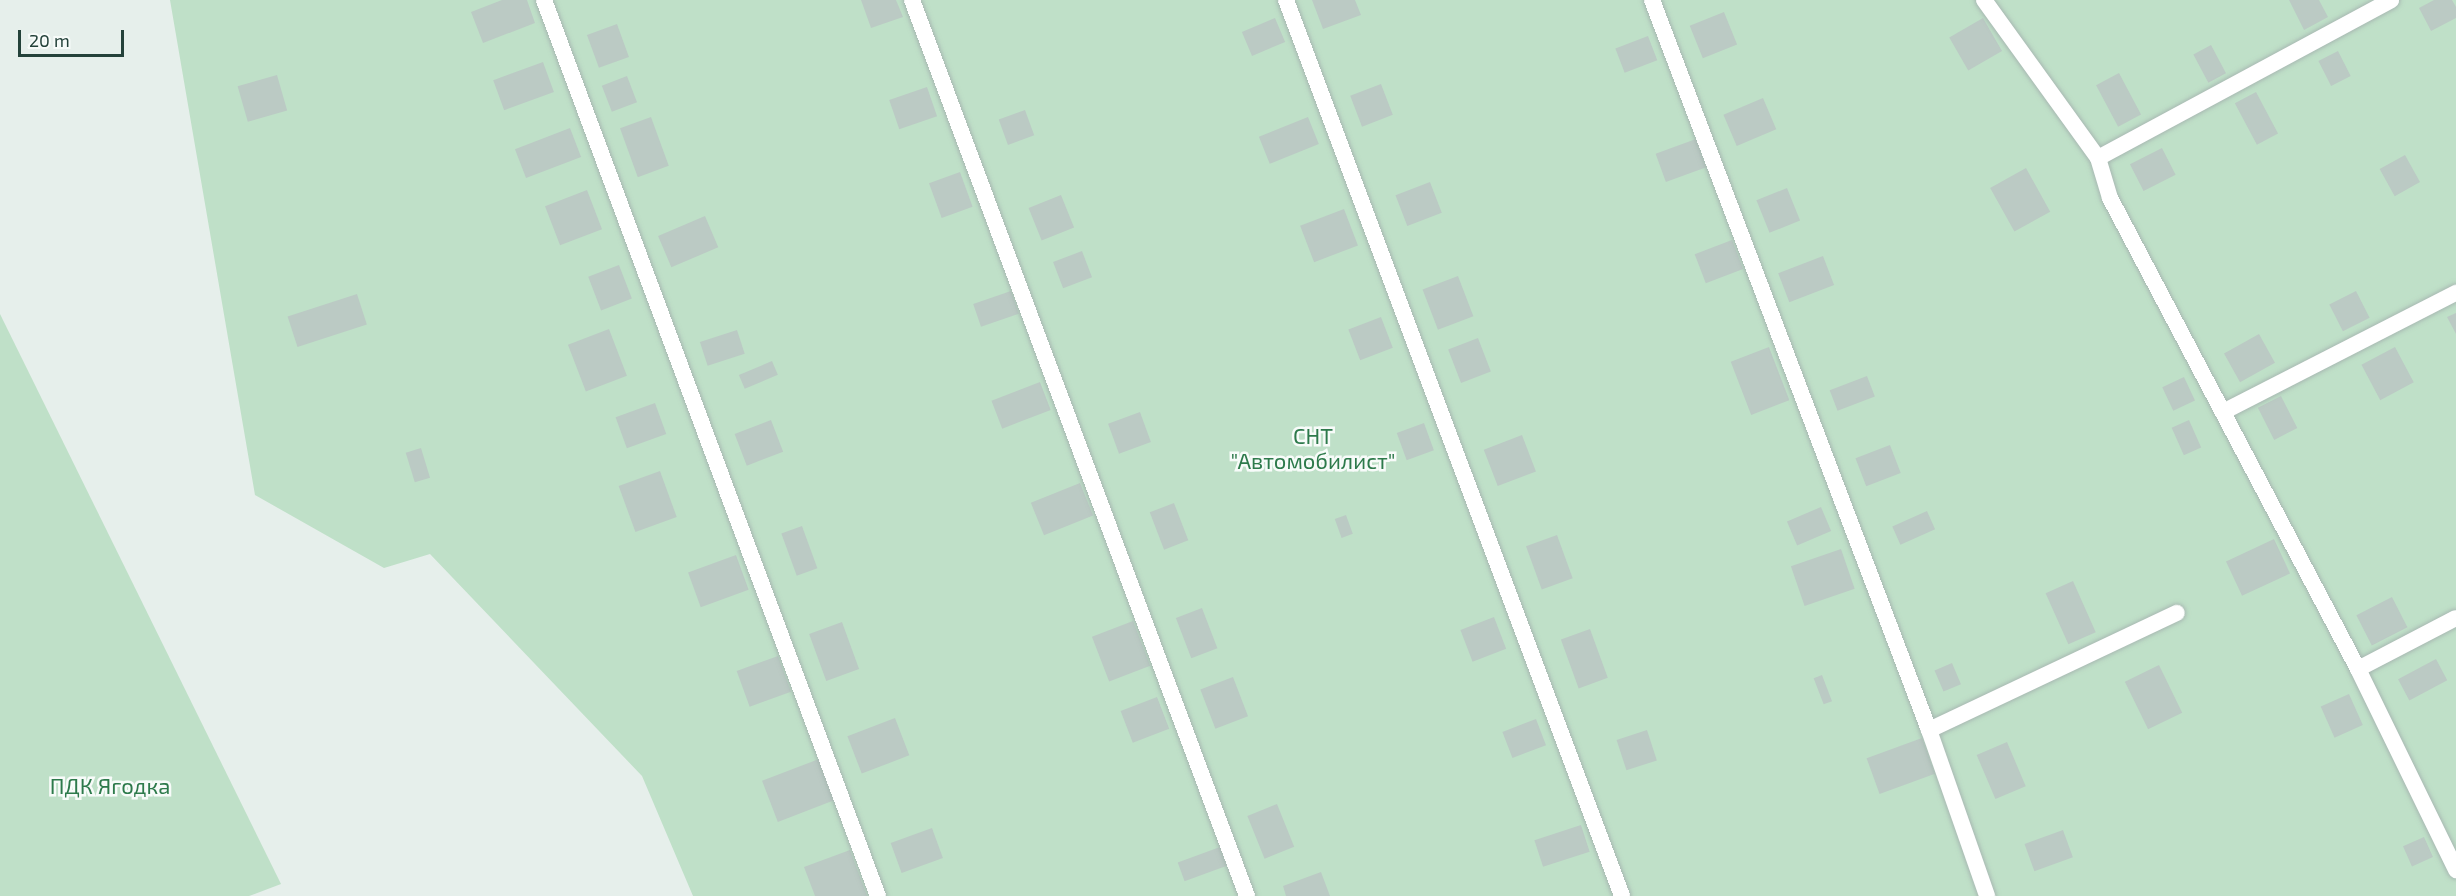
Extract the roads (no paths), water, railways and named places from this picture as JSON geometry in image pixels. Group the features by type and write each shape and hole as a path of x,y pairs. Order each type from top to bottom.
{"lane":[{"path":"544,0 878,896"},
{"path":"912,0 1247,896"},
{"path":"1286,0 1622,896"},
{"path":"1652,0 1929,730 1987,896"},
{"path":"1984,0 2098,158 2110,198 2358,669 2456,870"},
{"path":"2098,158 2391,0"},
{"path":"2223,412 2456,293"},
{"path":"1929,730 2177,613"},
{"path":"2358,669 2456,618"}],"park label":[{"name":"СНТ \"Автомобилист\"","path":"1313,448"},
{"name":"ПДК Ягодка","path":"110,786"}]}
